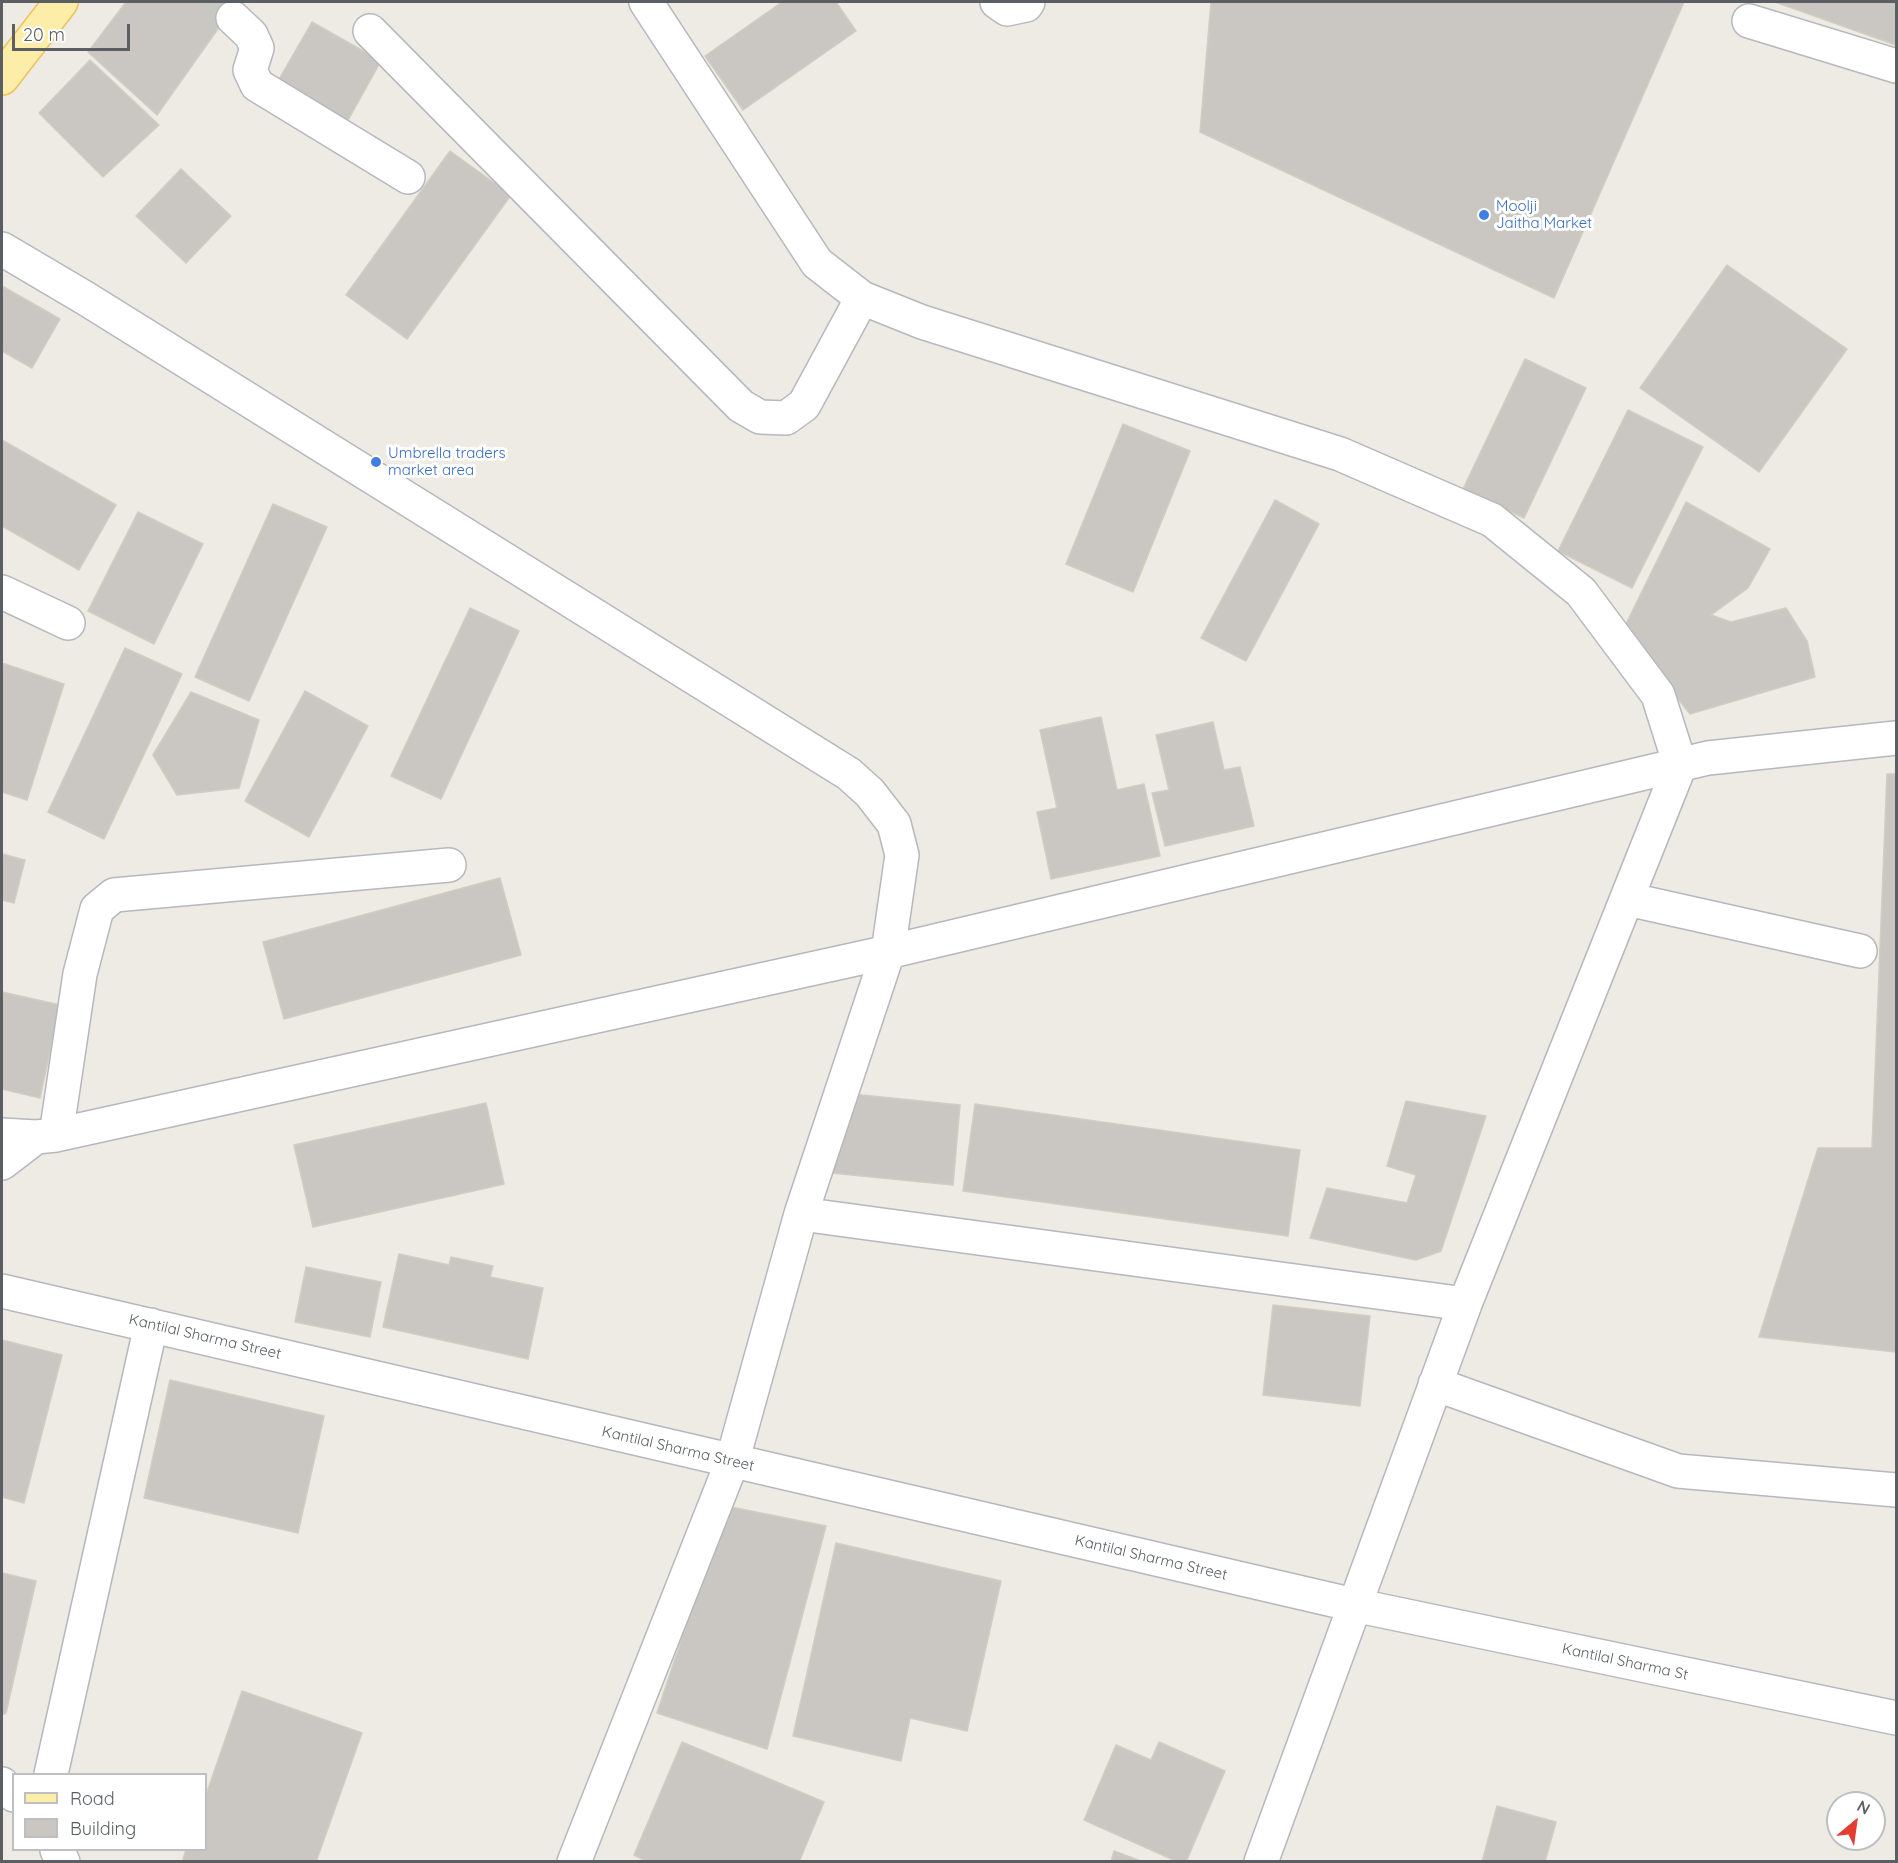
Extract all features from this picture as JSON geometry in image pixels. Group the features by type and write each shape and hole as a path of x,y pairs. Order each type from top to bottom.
{"main road":[{"path":"2,78 61,2"}],"street":[{"path":"646,2 817,263 862,298 933,326 1340,454 1492,520 1581,591 1658,695 1680,765 1464,1304 1261,1862"},
{"path":"997,2 1007,9 1026,5 1028,2"},
{"path":"233,18 251,35 257,48 250,70 257,85 408,177"},
{"path":"1749,21 1896,66"},
{"path":"369,32 741,406 760,417 786,418 804,405 862,298"},
{"path":"2,249 105,310 849,774 870,793 894,824 902,855 888,952 801,1214 732,1462 574,1862"},
{"path":"2,592 68,622"},
{"path":"2,1135 46,1136 888,952 1708,758 1896,738"},
{"path":"2,1163 46,1136 80,974 97,909 114,895 449,865"},
{"path":"1627,899 1860,951"},
{"path":"801,1214 1464,1304"},
{"name":"Kantilal Sharma Street","path":"2,1291 1354,1605"},
{"path":"51,1773 151,1325"},
{"path":"1436,1384 1678,1471 1896,1490"},
{"name":"Kantilal Sharma St","path":"1354,1605 1896,1718"}],"building":[{"path":"126,2 237,2 157,115 88,52"},
{"path":"782,2 836,2 856,31 743,110 705,56"},
{"name":"Moolji Jaitha Market","path":"1211,2 1684,2 1554,298 1200,132"},
{"path":"1775,2 1896,2 1896,45"},
{"path":"312,22 381,61 347,122 278,81"},
{"path":"90,60 159,125 103,177 39,113"},
{"path":"450,151 511,195 407,339 346,295"},
{"path":"181,169 231,216 186,263 136,216"},
{"path":"1727,265 1847,349 1759,472 1640,388"},
{"path":"2,286 60,319 32,368 2,351"},
{"path":"1525,359 1586,388 1524,518 1463,489"},
{"path":"1628,410 1703,447 1632,588 1558,551"},
{"path":"1123,424 1190,451 1133,592 1066,564"},
{"path":"2,440 116,505 79,570 2,526"},
{"path":"1275,500 1319,524 1246,661 1201,638"},
{"path":"1686,502 1770,549 1748,588 1711,615 1731,622 1786,608 1807,641 1815,677 1690,714 1623,630"},
{"path":"273,504 327,527 249,701 195,677"},
{"path":"138,512 203,544 154,644 88,611"},
{"path":"470,608 519,631 441,799 391,776"},
{"path":"125,648 182,674 104,839 48,812"},
{"path":"2,663 64,684 27,800 2,792"},
{"path":"305,691 368,726 309,837 245,801"},
{"path":"191,692 259,720 239,788 177,795 153,755"},
{"path":"1101,717 1117,790 1144,784 1160,856 1051,879 1037,812 1057,808 1040,730"},
{"path":"1213,722 1224,770 1240,767 1254,826 1165,846 1152,793 1169,790 1156,735"},
{"path":"1887,774 1896,774 1896,1352 1759,1337 1818,1148 1872,1148"},
{"path":"2,854 25,860 14,903 2,900"},
{"path":"500,878 521,955 284,1019 263,942"},
{"path":"2,992 60,1005 40,1098 2,1089"},
{"path":"852,1094 960,1105 953,1185 831,1173"},
{"path":"1406,1101 1486,1116 1441,1251 1416,1260 1310,1238 1327,1188 1407,1203 1416,1175 1387,1166"},
{"path":"486,1103 504,1184 313,1227 294,1145"},
{"path":"975,1104 1300,1150 1288,1236 963,1191"},
{"path":"399,1254 449,1265 451,1257 493,1266 490,1277 543,1288 528,1359 383,1327"},
{"path":"306,1267 381,1282 370,1337 295,1322"},
{"path":"1273,1305 1370,1316 1360,1406 1263,1395"},
{"path":"2,1340 62,1355 24,1503 2,1497"},
{"path":"170,1380 324,1416 298,1533 144,1498"},
{"path":"726,1506 826,1526 767,1749 657,1713"},
{"path":"836,1543 1001,1581 967,1731 910,1718 901,1761 793,1736"},
{"path":"2,1573 36,1581 6,1713 2,1715"},
{"path":"242,1691 362,1733 316,1862 182,1862 186,1851 207,1851 207,1792"},
{"path":"682,1742 824,1802 799,1862 648,1862 634,1855"},
{"path":"1159,1742 1225,1771 1186,1862 1178,1862 1084,1820 1116,1745 1151,1760"},
{"path":"1497,1806 1556,1822 1545,1862 1482,1862"},
{"path":"1114,1851 1143,1862 1111,1862"}],"tunnel":[{"path":"206,2 233,18"}],"place":[{"name":"Moolji Jaitha Market","path":"1484,215"},
{"name":"Umbrella traders market area","path":"376,462"}]}
